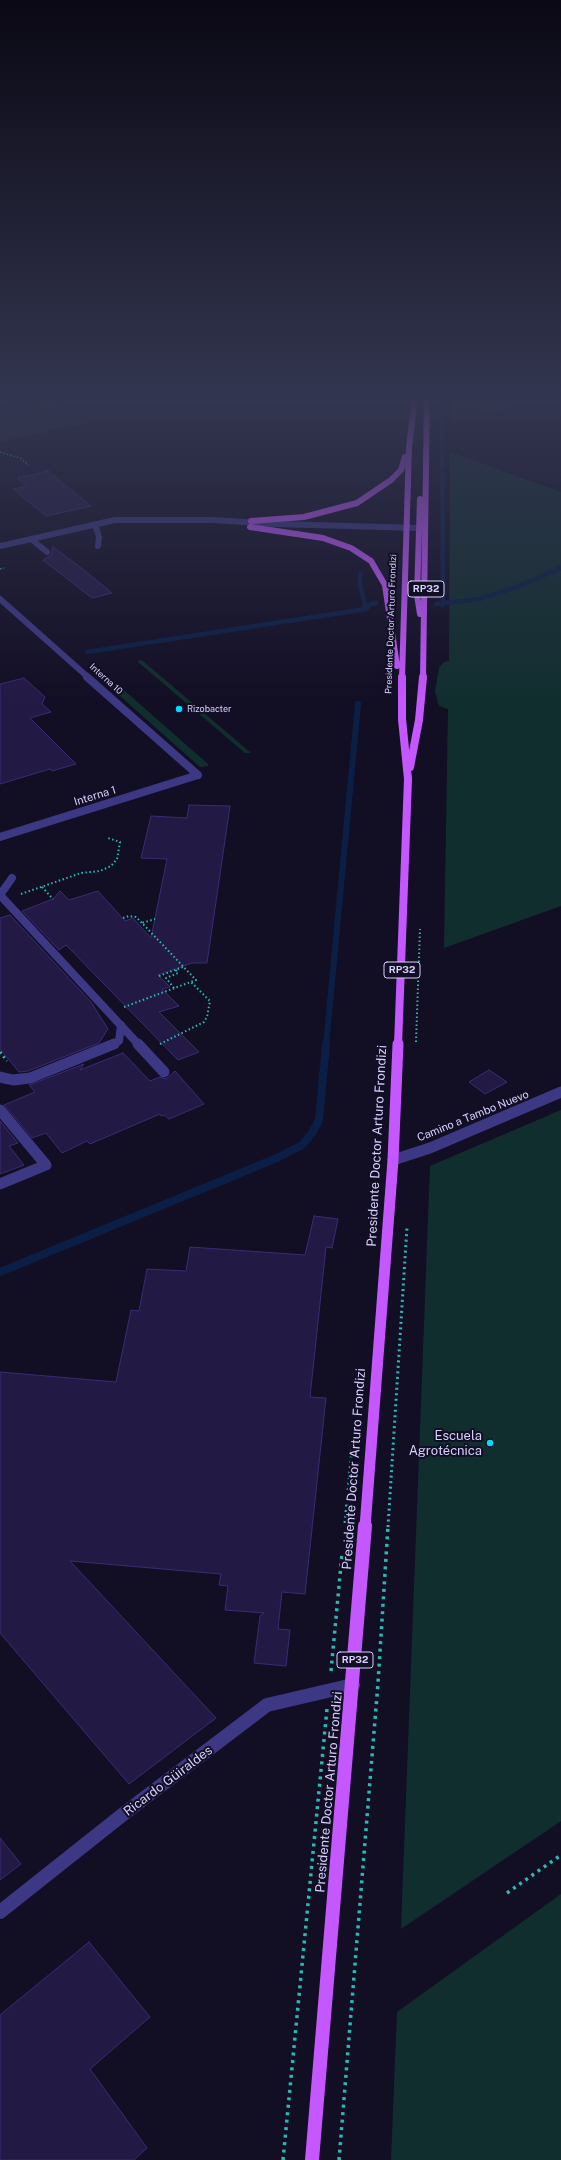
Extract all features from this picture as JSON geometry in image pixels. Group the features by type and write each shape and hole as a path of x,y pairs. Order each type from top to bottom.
{"main road":[{"path":"250,524 304,517 357,503 365,498"},
{"name":"Presidente Doctor Arturo Frondizi","path":"312,2160 353,1685 393,1160 403,951 408,779 402,719 401,689 408,498"},
{"path":"420,498 417,595 425,644"},
{"name":"Presidente Doctor Arturo Frondizi","path":"408,779 419,720 425,644 427,498"},
{"path":"250,524 330,540 351,548 371,562 382,577 388,598 401,689"}],"street":[{"path":"0,546 115,520 419,528"},
{"path":"95,524 99,537 98,546"},
{"path":"31,539 47,552"},
{"name":"Interna 10","path":"0,598 198,775"},
{"name":"Interna 1","path":"0,837 198,775"},
{"path":"12,878 0,895 164,1072"},
{"path":"2,1081 30,1078 108,1048 119,1041 121,1025"},
{"name":"Camino a Tambo Nuevo","path":"393,1160 430,1148 561,1092"},
{"path":"0,1110 46,1165 0,1184"},
{"name":"Ricardo Güiraldes","path":"0,1912 126,1812 268,1705 279,1700 353,1685"}],"path":[{"path":"0,569 4,568"},
{"path":"17,896 81,873 100,871 111,866 117,859 120,842 108,838"},
{"path":"42,887 53,899"},
{"path":"123,918 129,916 136,917 196,980 123,1008"},
{"path":"142,923 155,919"},
{"path":"159,976 183,967"},
{"path":"174,988 166,978 178,973 176,970"},
{"path":"158,1044 204,1022 207,1017 210,1001 191,982"},
{"path":"345,1528 353,1434"},
{"path":"283,2160 342,1551"},
{"path":"507,1893 561,1855"}],"green space":[{"path":"450,498 561,498 561,906 444,948 448,709 439,706 435,692 439,668 444,662 449,661"},
{"path":"139,660 143,661 251,753 245,753 138,662"},
{"path":"96,669 101,670 208,764 208,766 200,767 93,672"},
{"name":"Escuela Agrotécnica","path":"561,1110 561,1821 401,1929 430,1166"},
{"path":"561,1894 561,2160 391,2160 397,2012"}],"building":[{"path":"24,498 81,498 91,506 46,516"},
{"path":"53,547 112,593 92,598 43,560 51,555"},
{"path":"24,678 45,697 42,704 51,712 30,718 76,764 52,771 50,769 0,784 0,684"},
{"path":"189,805 230,806 207,963 192,963 158,975 170,987 162,989 179,1006 159,1012 199,1052 178,1060 66,945 59,950 22,911 53,899 60,891 69,900 98,891 125,921 133,918 151,938 167,859 141,858 151,816 187,818"},
{"path":"10,915 91,1002 108,1029 99,1043 28,1071 19,1072 0,1049 0,918"},
{"path":"123,1053 150,1081 160,1077 166,1079 175,1071 204,1104 169,1119 164,1115 161,1116 160,1114 90,1144 87,1141 62,1153 46,1133 32,1138 4,1105 35,1092 29,1085 84,1064 80,1070"},
{"path":"489,1070 507,1082 485,1094 469,1082"},
{"path":"0,1121 18,1143 9,1146 24,1165 0,1174"},
{"path":"314,1216 338,1219 332,1248 326,1247 310,1397 326,1398 305,1594 282,1592 278,1629 290,1630 286,1666 254,1663 260,1616 264,1613 225,1610 228,1586 219,1585 221,1574 70,1561 216,1718 129,1784 0,1633 0,1372 116,1382 131,1310 139,1311 147,1269 186,1271 190,1247 305,1255"},
{"path":"0,1838 21,1864 0,1880"},
{"path":"89,1942 150,2017 90,2069 147,2148 134,2160 0,2160 0,2015"}],"waterway":[{"path":"442,498 443,603"},
{"path":"443,603 479,599 514,588 561,568"},
{"path":"360,574 360,585 366,609"},
{"path":"366,609 371,604 376,603"},
{"path":"436,604 443,603"},
{"path":"87,652 366,609"},
{"path":"326,1045 358,704"},
{"path":"0,1272 277,1158 302,1145 312,1133 319,1120 326,1044"}],"place":[{"name":"Rizobacter","path":"179,709"},
{"name":"Escuela Agrotécnica","path":"490,1443"}]}
